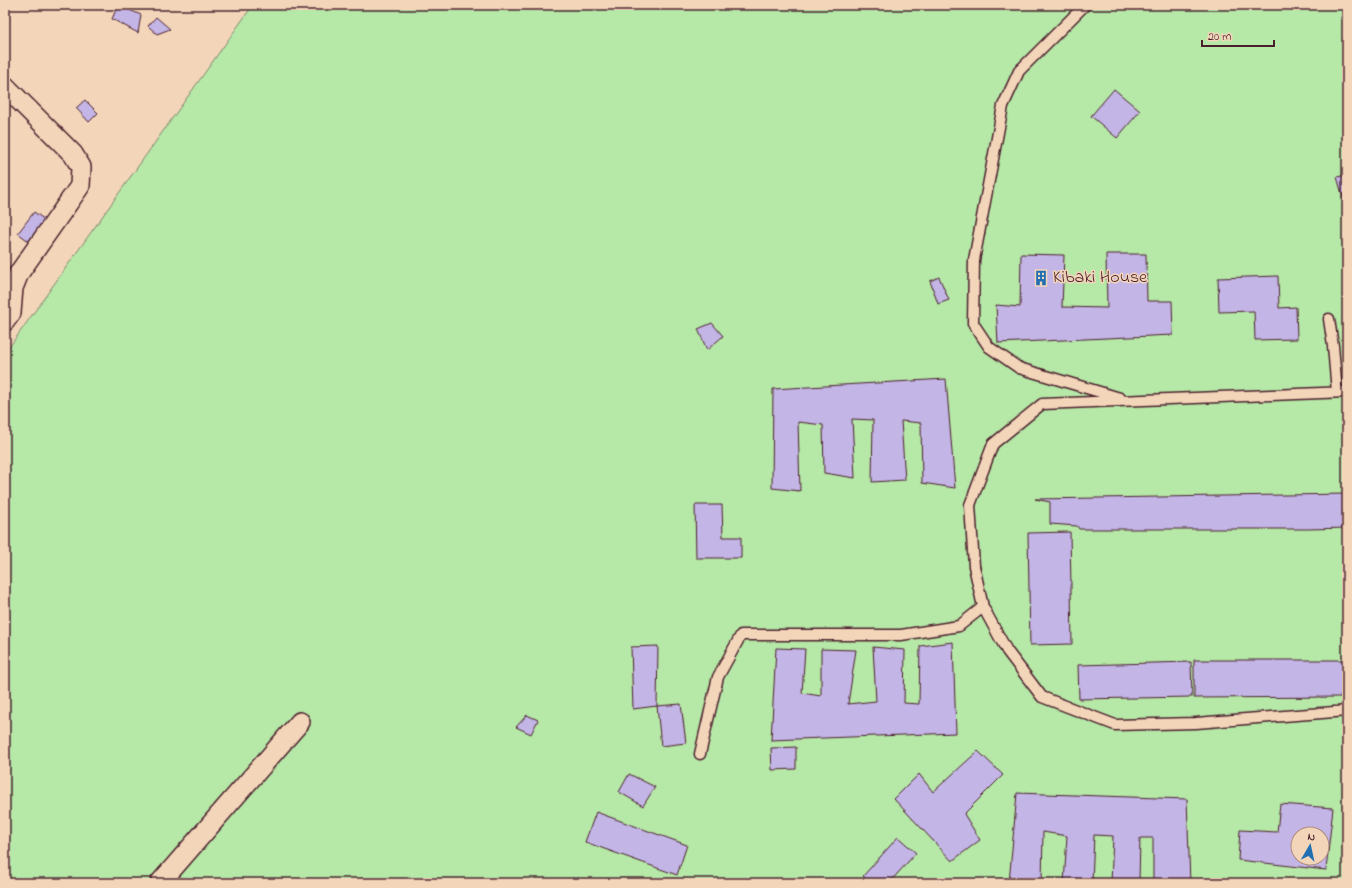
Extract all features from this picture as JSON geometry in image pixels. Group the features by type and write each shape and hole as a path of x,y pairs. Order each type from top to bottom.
{"street":[{"path":"5,86 73,154 81,167 80,186 19,273 13,288 11,313 5,321"},
{"path":"160,883 300,722"}],"lane":[{"path":"1085,5 1019,71 1003,106 974,260 973,323 989,346 1019,368 1130,400"},
{"path":"1329,319 1342,392 1042,404 993,444 970,505 974,566 983,607 1007,651 1042,697 1115,725 1196,723 1347,711"},
{"path":"700,754 718,676 741,635 901,634 959,626 983,607"}],"green space":[{"path":"253,5 1347,5 1347,883 5,883 5,353"}],"building":[{"path":"118,5 141,15 138,33 112,19"},
{"path":"156,17 170,29 157,34 148,26"},
{"path":"1114,89 1140,111 1117,138 1091,116"},
{"path":"85,100 98,113 89,122 76,108"},
{"path":"1347,175 1347,211 1337,177"},
{"path":"34,212 48,222 31,243 18,233"},
{"name":"Kibaki House","path":"1021,254 1064,255 1062,307 1107,308 1106,254 1146,254 1147,301 1172,301 1173,335 998,343 996,305 1020,307"},
{"path":"1278,276 1279,308 1296,307 1297,339 1255,340 1254,311 1219,312 1218,278"},
{"path":"939,277 949,300 938,304 930,281"},
{"path":"712,323 723,336 707,350 698,329"},
{"path":"946,379 955,488 922,483 921,423 901,421 905,480 872,482 873,420 852,419 855,478 824,473 823,425 798,422 800,491 772,488 773,389"},
{"path":"1347,494 1347,528 1309,529 1079,529 1077,526 1050,524 1050,502 1035,499"},
{"path":"695,505 722,505 723,537 741,537 741,558 696,558"},
{"path":"1070,532 1072,644 1030,645 1028,533"},
{"path":"953,642 956,733 771,740 776,648 805,649 802,693 821,696 821,649 856,650 848,704 876,701 873,647 905,650 904,703 919,704 920,646"},
{"path":"658,646 657,706 633,709 631,647"},
{"path":"1194,660 1347,660 1347,697 1194,698"},
{"path":"1191,662 1192,697 1079,699 1078,665"},
{"path":"681,704 686,743 661,746 657,706"},
{"path":"527,715 538,720 531,734 516,727"},
{"path":"796,747 796,769 772,770 771,748"},
{"path":"978,751 1003,775 964,814 980,840 952,861 894,799 919,774 933,792"},
{"path":"629,774 655,787 643,806 619,792"},
{"path":"1017,793 1187,799 1190,883 1153,883 1153,838 1140,838 1139,883 1111,883 1113,836 1094,835 1092,883 1064,883 1067,836 1043,832 1042,883 1009,883"},
{"path":"1280,804 1333,808 1330,835 1330,826 1290,826 1290,866 1238,860 1240,830 1277,832"},
{"path":"596,812 687,845 677,875 585,842"},
{"path":"898,837 916,853 889,883 871,883 863,876"},
{"path":"1291,866 1326,866 1326,870"}],"place":[{"name":"Kibaki House","path":"1041,278"}]}
